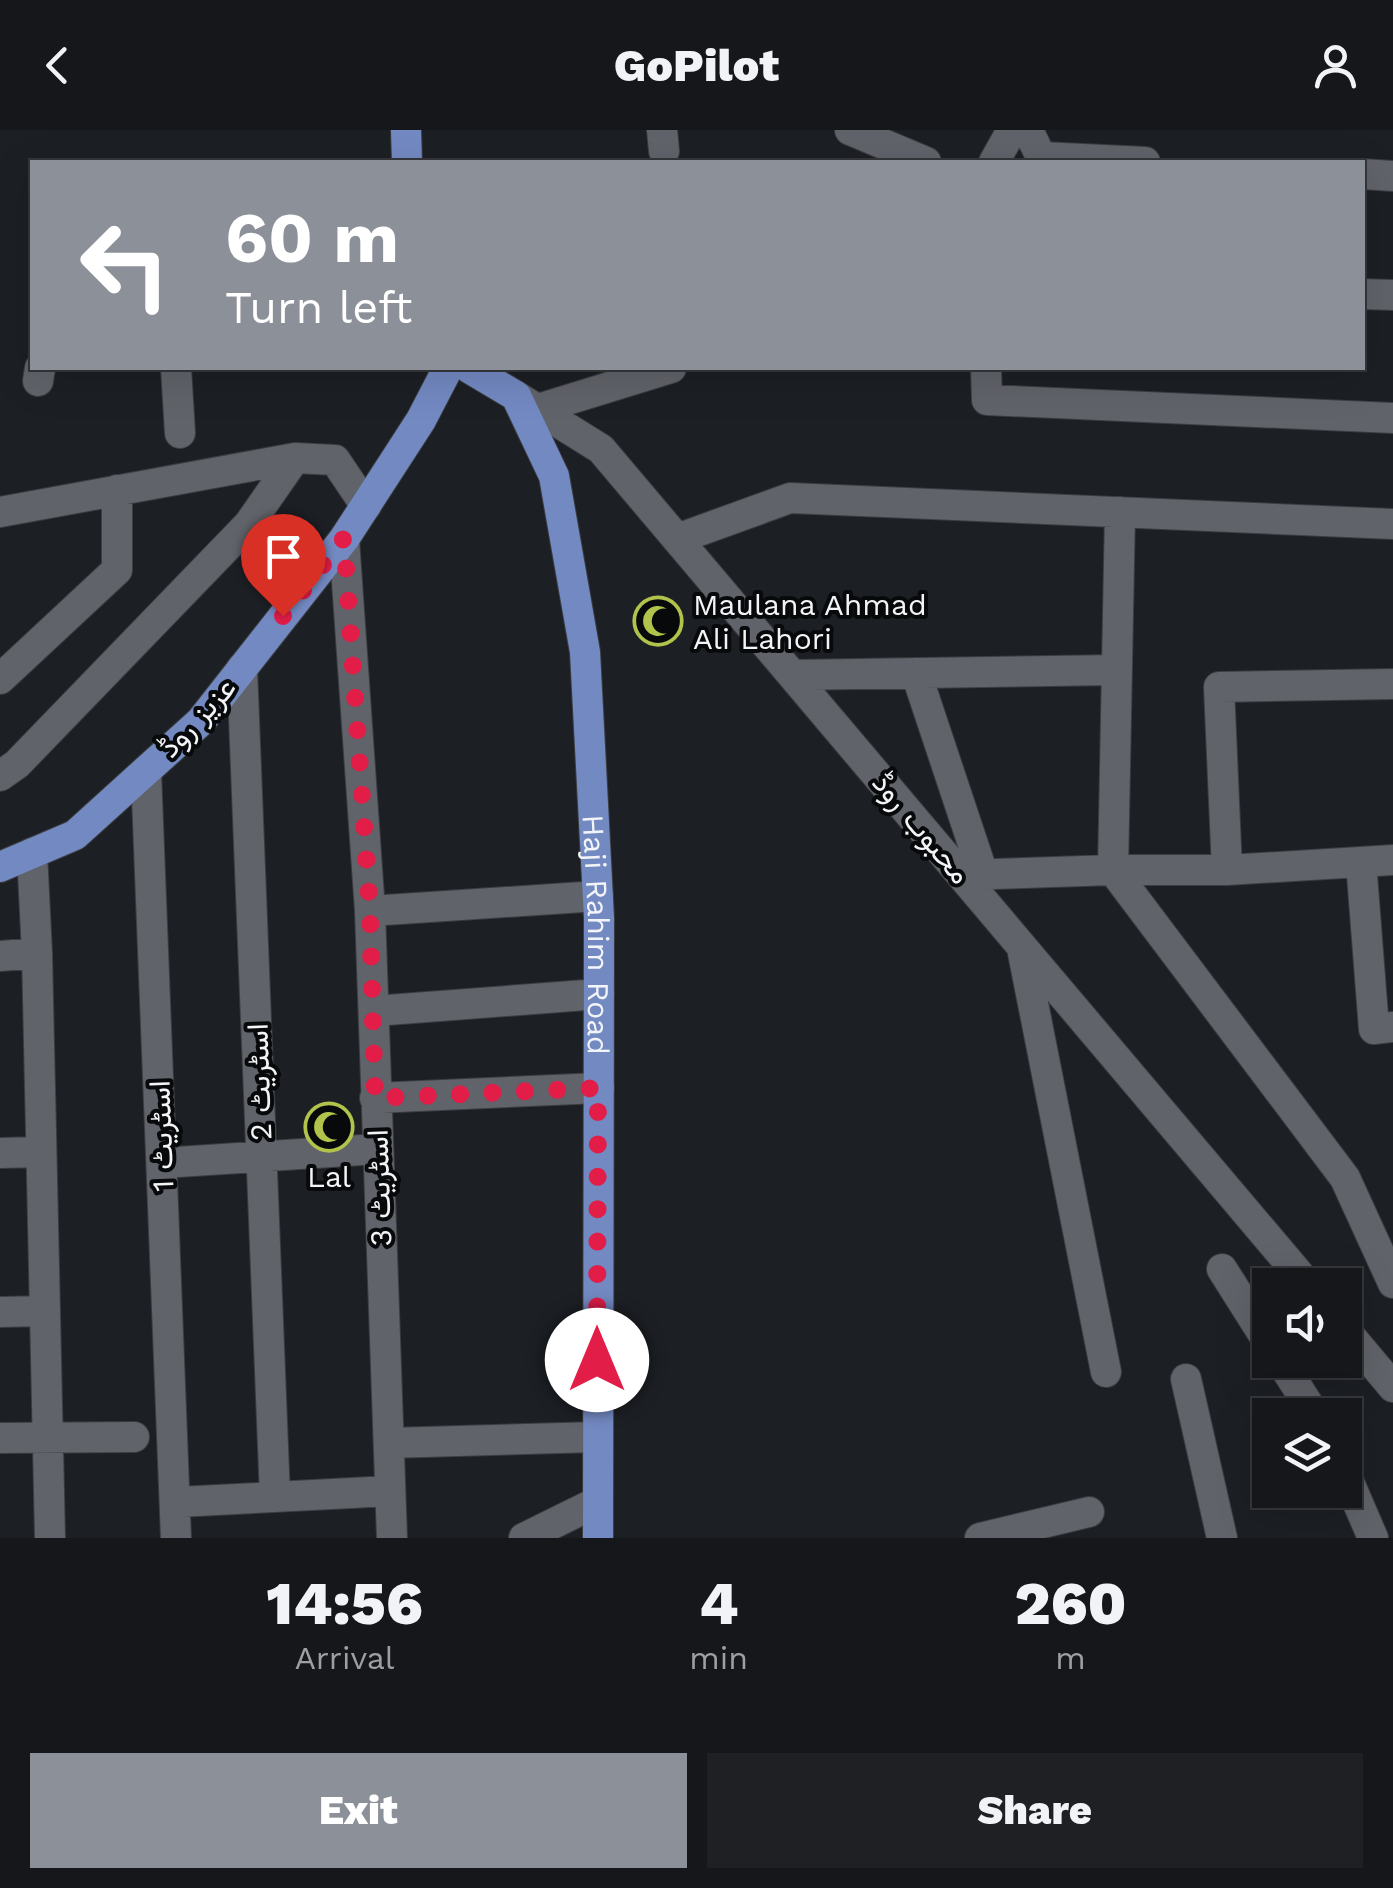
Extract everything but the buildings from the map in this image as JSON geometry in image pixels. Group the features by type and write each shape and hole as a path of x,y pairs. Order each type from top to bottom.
{"main road":[{"path":"406,130 407,160"},
{"name":"عزیز روڈ","path":"0,867 75,835 201,721 344,538 420,420 447,370"},
{"path":"472,370 527,402"},
{"name":"Haji Rahim Road","path":"527,402 554,476 586,652 598,896 598,1538"}],"street":[{"path":"850,130 921,160"},
{"path":"995,160 1012,130"},
{"path":"1028,130 1040,157 1103,160"},
{"path":"1365,174 1393,176"},
{"path":"1365,294 1393,295"},
{"path":"176,370 180,433"},
{"path":"527,402 663,370"},
{"path":"986,370 987,400 1393,418"},
{"name":"محبوب روڈ","path":"527,402 602,450 793,675 972,875 1021,946 1294,1268"},
{"path":"0,512 295,458 335,460 366,506"},
{"path":"0,776 17,764 249,524 295,458"},
{"path":"0,679 117,570 117,490"},
{"path":"678,539 790,498 1393,524"},
{"path":"1120,512 1113,870 1345,1178 1393,1283"},
{"name":"اسٹریٹ 3","path":"344,538 370,911 392,1538"},
{"name":"اسٹریٹ 2","path":"242,668 276,1497"},
{"path":"793,675 1117,670"},
{"path":"916,673 972,875 1227,870 1393,860"},
{"path":"1227,870 1219,688 1393,684"},
{"name":"اسٹریٹ 1","path":"146,770 176,1538"},
{"path":"32,853 50,1538"},
{"path":"1361,862 1374,1029 1393,1027"},
{"path":"370,911 598,896"},
{"path":"1021,946 1106,1372"},
{"path":"0,956 37,953"},
{"path":"374,1011 599,994"},
{"path":"375,1098 598,1088"},
{"path":"162,1163 377,1150"},
{"path":"0,1153 42,1152"},
{"path":"1222,1269 1252,1316"},
{"path":"0,1312 45,1311"},
{"path":"1362,1350 1393,1387"},
{"path":"1186,1380 1222,1538"},
{"path":"0,1438 134,1437"},
{"path":"388,1443 597,1437"},
{"path":"177,1502 390,1491"},
{"path":"524,1538 597,1502"},
{"path":"1360,1508 1373,1538"},
{"path":"980,1538 1090,1512"}],"place":[{"name":"Maulana Ahmad Ali Lahori","path":"658,621"},
{"name":"Lal","path":"329,1127"}],"route":[{"path":"283,616 344,538 370,911 375,1098 598,1088 597,1360"}]}
